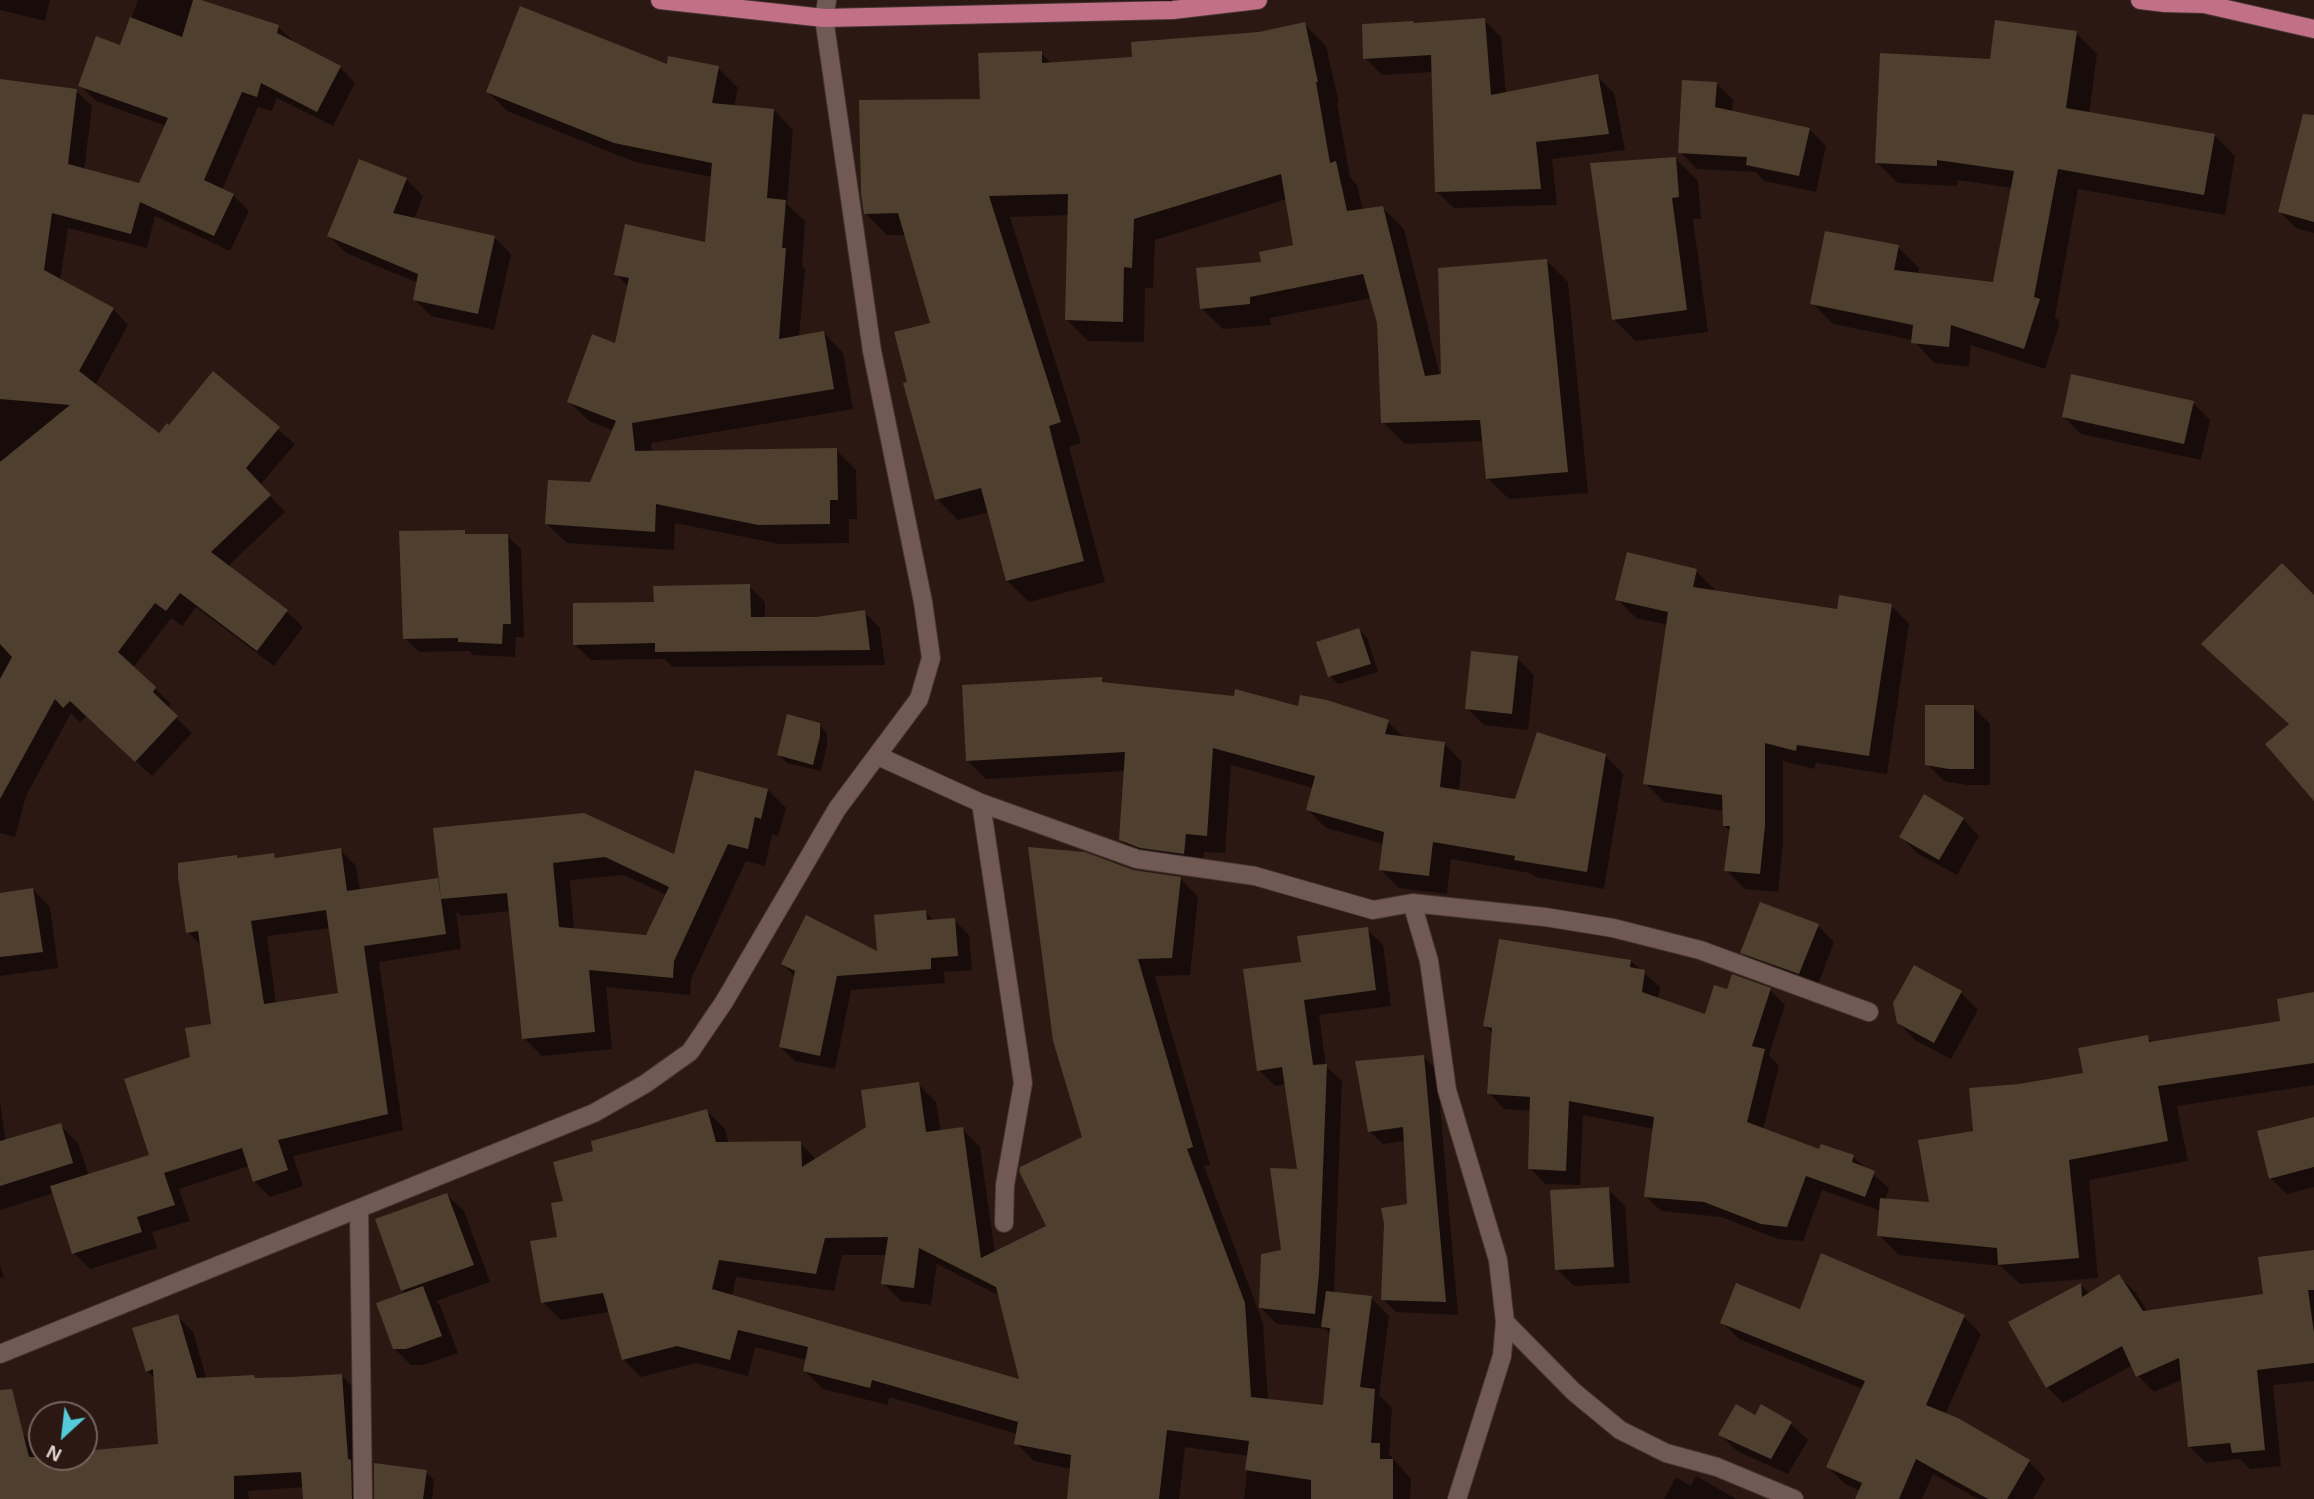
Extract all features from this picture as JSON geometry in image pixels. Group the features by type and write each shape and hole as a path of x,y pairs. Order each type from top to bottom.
{"main road":[{"path":"660,0 825,9 1173,10 1258,0"},
{"path":"2140,0 2165,4 2205,2 2314,29"}],"street":[{"path":"0,1354 594,1113 645,1084 690,1052 724,1002 837,809 919,699 931,658 923,602 872,351 825,9"},
{"path":"878,756 981,803 1137,859 1255,876 1373,910 1412,903 1545,917 1613,928 1700,950 1869,1012"},
{"path":"981,803 1023,1083 1005,1185 1003,1223"},
{"path":"1412,903 1429,961 1447,1090 1498,1260 1505,1322 1502,1356 1457,1499"},
{"path":"359,1210 363,1499"},
{"path":"1505,1322 1574,1392 1620,1430 1666,1453 1717,1467 1794,1499"}],"building":[{"path":"193,0 201,0 279,25 277,33 341,66 317,112 261,83 257,97 242,92 204,180 234,194 214,236 140,202 131,234 52,213 44,270 114,308 79,371 159,433 167,423 169,425 213,371 280,427 246,468 271,495 211,552 288,610 257,651 180,593 166,611 155,603 118,652 156,687 153,692 178,716 135,762 70,701 63,708 55,699 0,799 0,679 12,657 0,644 0,462 70,405 0,399 0,79 77,89 68,164 139,183 168,118 78,86 96,36 120,45 130,17 182,37"},
{"path":"520,6 667,64 668,56 719,66 712,103 774,109 767,198 786,200 782,248 786,248 779,339 824,331 834,389 632,423 635,451 837,448 838,500 830,500 830,524 758,525 656,504 655,532 545,524 548,480 590,482 616,421 567,402 592,334 615,343 629,278 614,275 625,224 705,242 712,163 614,143 486,92"},
{"path":"1485,18 1491,95 1598,74 1609,134 1536,142 1541,189 1435,192 1431,55 1363,59 1362,24"},
{"path":"1995,20 2077,31 2066,108 2215,134 2204,195 2058,169 2034,297 2040,299 2024,349 1951,325 1949,347 1911,343 1913,325 1810,304 1825,231 1899,245 1894,270 1993,282 2014,171 1937,160 1937,166 1875,163 1880,53 1990,59"},
{"path":"1305,22 1318,82 1330,163 1336,161 1347,211 1383,206 1425,376 1441,374 1438,268 1547,259 1568,472 1486,479 1480,420 1381,423 1377,323 1363,274 1250,297 1250,304 1200,309 1196,268 1261,262 1259,252 1293,245 1281,174 1134,219 1132,268 1124,267 1123,322 1065,320 1068,194 989,196 1061,422 1049,426 1084,561 1006,581 981,488 935,500 903,383 907,382 894,332 930,323 898,213 864,214 861,194 859,100 980,99 978,53 1042,51 1042,63 1132,57 1131,42 1259,32"},
{"path":"1682,80 1717,82 1715,107 1810,128 1799,176 1746,165 1747,157 1678,153"},
{"path":"2303,114 2314,115 2314,222 2278,212"},
{"path":"1676,157 1679,197 1672,198 1687,310 1612,320 1590,163"},
{"path":"359,159 407,178 393,213 495,236 478,314 413,300 418,274 327,236"},
{"path":"2071,374 2194,401 2184,444 2062,417"},
{"path":"465,530 465,534 508,534 511,624 503,624 502,644 458,642 458,638 403,639 399,531"},
{"path":"1627,552 1697,569 1693,587 1837,609 1839,595 1892,604 1869,756 1797,745 1796,751 1765,743 1765,825 1760,874 1724,871 1730,826 1723,826 1722,795 1643,784 1668,612 1615,600"},
{"path":"2282,563 2314,595 2314,801 2265,744 2289,724 2201,644"},
{"path":"750,584 751,617 816,617 865,610 870,650 655,652 655,643 573,645 573,603 654,602 653,586"},
{"path":"1359,628 1371,664 1328,677 1316,642"},
{"path":"1471,651 1518,656 1512,714 1465,709"},
{"path":"1102,677 1102,682 1234,696 1235,689 1298,706 1300,695 1327,700 1389,720 1385,734 1445,742 1440,787 1515,799 1537,732 1606,754 1587,872 1514,860 1515,856 1433,842 1429,876 1379,870 1384,832 1306,810 1315,776 1213,748 1207,836 1186,834 1184,854 1140,848 1119,840 1125,752 966,761 962,685"},
{"path":"1925,705 1974,705 1974,769 1925,765"},
{"path":"787,714 820,723 820,736 813,765 777,755"},
{"path":"695,770 768,789 761,819 755,817 748,849 728,844 674,961 673,978 589,970 595,1032 522,1039 507,893 441,899 433,828 584,813 674,854","holes":["605,857 669,887 646,935 559,927 553,863"]},
{"path":"1924,794 1964,818 1939,860 1899,837"},
{"path":"1028,847 1085,852 1133,870 1181,877 1172,958 1138,959 1193,1147 1187,1149 1245,1303 1251,1397 1323,1405 1330,1328 1321,1327 1326,1291 1372,1296 1360,1387 1375,1389 1371,1443 1380,1443 1380,1459 1393,1459 1393,1499 1311,1499 1311,1480 1245,1470 1249,1441 1167,1430 1159,1499 1067,1499 1071,1455 1014,1444 1018,1422 872,1380 870,1388 803,1371 808,1347 738,1330 730,1360 677,1346 622,1360 603,1293 541,1303 530,1241 557,1237 551,1203 563,1201 553,1162 593,1151 591,1141 707,1109 716,1142 801,1141 802,1167 866,1127 861,1090 919,1082 926,1132 963,1127 981,1258 1046,1226 1019,1171 1020,1167 1082,1137 1053,1041","holes":["888,1237 881,1284 914,1288 919,1248 996,1287 1019,1379 712,1289 719,1260 816,1274 825,1238"]},
{"path":"341,848 347,891 438,878 446,934 364,946 388,1114 278,1140 288,1170 253,1182 242,1148 164,1173 175,1205 137,1217 142,1232 72,1254 50,1186 149,1155 124,1079 190,1057 185,1028 211,1024 198,931 186,933 178,863 274,853 275,858","holes":["326,910 338,993 264,1004 251,921"]},
{"path":"33,888 43,952 0,957 0,893"},
{"path":"1760,902 1819,924 1799,974 1740,953"},
{"path":"926,910 927,920 955,918 958,956 931,958 931,969 837,976 820,1056 779,1047 795,971 781,964 806,915 877,951 874,915"},
{"path":"1368,927 1376,990 1304,1000 1313,1065 1327,1064 1315,1314 1259,1308 1261,1254 1281,1250 1270,1168 1297,1169 1282,1067 1257,1071 1243,969 1301,962 1297,936"},
{"path":"1499,939 1631,960 1630,967 1645,970 1642,992 1705,1014 1714,985 1727,989 1732,974 1771,988 1752,1046 1765,1049 1747,1122 1819,1149 1821,1144 1854,1155 1852,1162 1875,1171 1865,1197 1806,1176 1787,1227 1761,1224 1704,1202 1644,1197 1654,1117 1569,1101 1566,1171 1528,1169 1530,1097 1487,1094 1492,1028 1483,1026"},
{"path":"1914,965 1962,991 1934,1043 1897,1023 1893,1003"},
{"path":"2314,992 2314,1063 2158,1086 2168,1141 2069,1160 2079,1258 1998,1265 1997,1248 1877,1236 1880,1198 1929,1202 1918,1140 1973,1131 1969,1088 2019,1084 2083,1073 2078,1048 2148,1035 2149,1042 2280,1021 2277,999"},
{"path":"1424,1055 1446,1302 1381,1300 1384,1224 1381,1208 1407,1204 1403,1127 1368,1132 1355,1061"},
{"path":"2314,1117 2314,1167 2269,1179 2257,1131"},
{"path":"61,1123 73,1163 0,1186 0,1141"},
{"path":"1609,1187 1614,1267 1555,1270 1550,1190"},
{"path":"447,1193 474,1265 401,1291 375,1219"},
{"path":"2314,1250 2314,1290 2308,1290 2314,1333 2314,1363 2257,1370 2265,1450 2232,1453 2230,1443 2188,1447 2179,1358 2136,1377 2122,1346 2046,1388 2008,1322 2081,1283 2082,1297 2119,1274 2143,1311 2263,1294 2258,1257"},
{"path":"1821,1253 1965,1315 1926,1405 1958,1418 2030,1460 2007,1499 1988,1499 1916,1459 1899,1499 1855,1499 1862,1483 1826,1467 1865,1381 1720,1323 1736,1283 1800,1309"},
{"path":"423,1286 442,1336 406,1349 393,1349 376,1303"},
{"path":"178,1314 197,1378 342,1374 348,1459 351,1460 352,1499 303,1499 301,1472 234,1476 234,1499 0,1499 0,1390 12,1389 28,1453 28,1471 98,1471 98,1450 158,1444 153,1369 146,1372 132,1328"},
{"path":"1736,1404 1755,1415 1761,1404 1792,1422 1771,1459 1718,1435"},
{"path":"374,1463 427,1470 423,1499 374,1499"}]}
